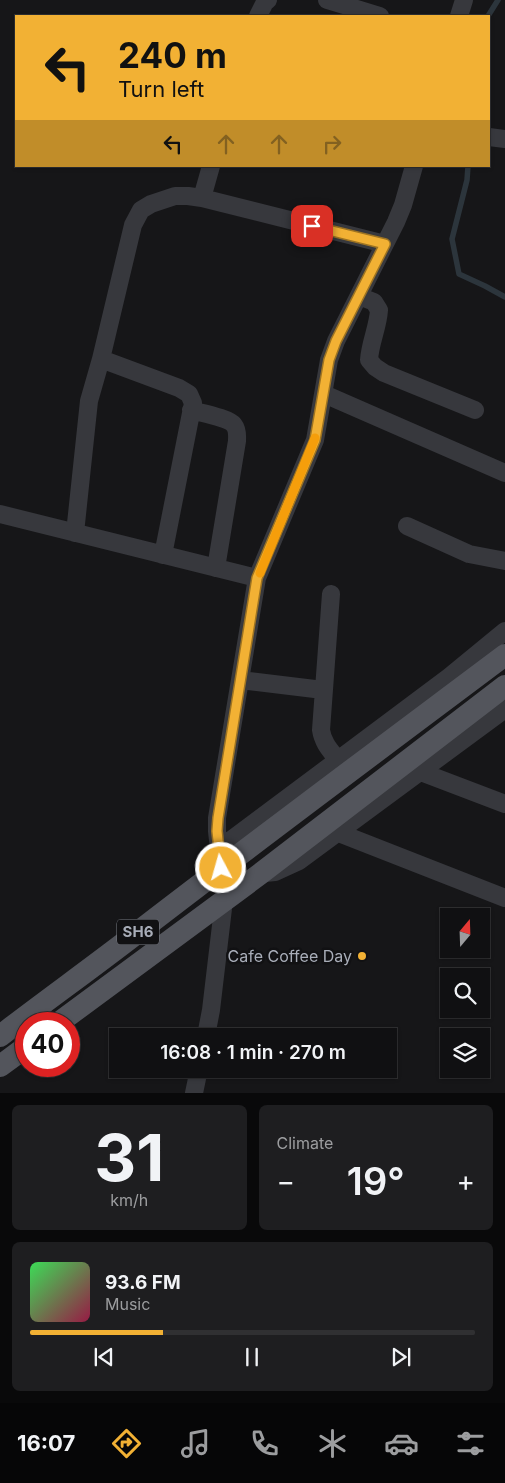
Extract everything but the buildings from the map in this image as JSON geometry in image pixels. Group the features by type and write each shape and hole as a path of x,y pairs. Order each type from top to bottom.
{"main road":[{"name":"SH6","path":"0,1036 132,937 220,859 275,828 505,655"},
{"name":"SH6","path":"74,1012 260,874 505,686"},
{"path":"0,1066 15,1055"}],"street":[{"path":"258,15 268,0"},
{"path":"327,0 377,15"},
{"path":"459,15 464,0"},
{"path":"490,137 505,138"},
{"path":"202,198 211,167"},
{"path":"220,859 217,831 218,818 257,578 315,440 329,360 336,341 403,205 414,167"},
{"path":"75,533 89,401 133,225 142,210 151,204 175,196 202,198 385,244"},
{"path":"359,296 374,302 380,310 369,350 369,360 375,367 384,373 475,410"},
{"path":"101,359 179,388 189,394 193,402 163,555"},
{"path":"324,394 505,473"},
{"path":"192,410 226,420 234,424 238,433 216,568"},
{"path":"0,514 257,578"},
{"path":"407,526 469,554 505,561"},
{"path":"331,594 321,730 322,739 338,760"},
{"path":"220,859 338,760 448,677 505,631"},
{"path":"240,680 324,690"},
{"path":"260,874 274,872 299,861 505,709"},
{"path":"421,772 505,804"},
{"path":"339,833 505,898"},
{"path":"208,1028 224,900"},
{"path":"194,1093 197,1078"}],"waterway":[{"path":"489,15 498,0"},
{"path":"468,167 467,180 452,239 459,274 505,297"}],"slow traffic":[{"path":"260,573 315,438"}],"place":[{"name":"Cafe Coffee Day","path":"362,956"}],"route":[{"path":"221,868 217,831 218,818 257,578 315,440 329,360 336,341 385,244 312,226"}]}
